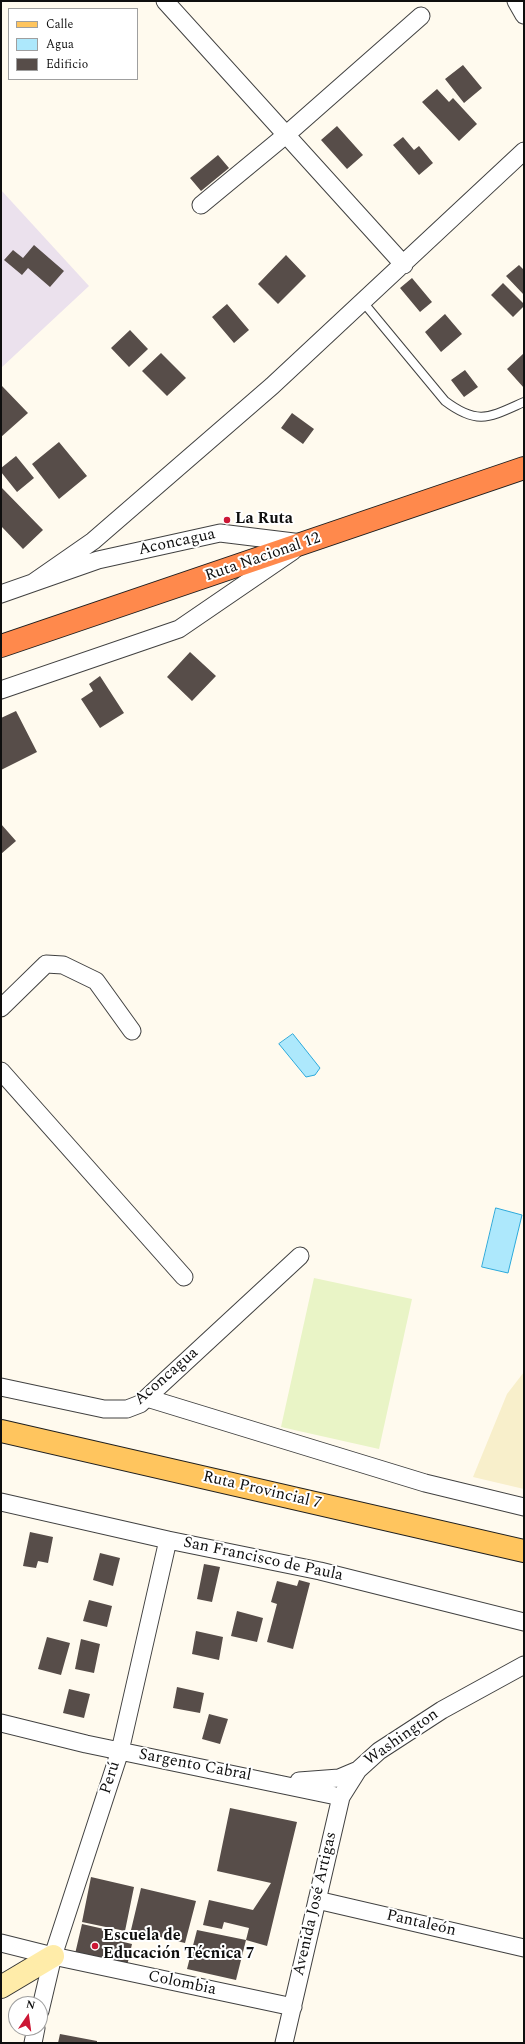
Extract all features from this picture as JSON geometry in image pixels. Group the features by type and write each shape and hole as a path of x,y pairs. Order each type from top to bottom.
{"highway":[{"name":"Ruta Nacional 12","path":"1,646 524,468"}],"main road":[{"name":"Ruta Provincial 7","path":"1,1431 524,1551"},
{"path":"1,1988 53,1956"}],"street":[{"path":"164,1 287,134 404,265"},
{"path":"516,1 524,15"},
{"path":"201,205 287,134 421,16"},
{"path":"34,582 93,541 272,386 404,265 524,151"},
{"name":"Aconcagua","path":"1,594 98,560 220,533 305,543"},
{"path":"1,690 179,629 305,543"},
{"path":"1,1008 46,964 62,965 96,981 132,1030"},
{"path":"1,1071 184,1277"},
{"name":"Aconcagua","path":"1,1387 104,1409 126,1409 140,1404 300,1256"},
{"path":"146,1398 425,1483 524,1507"},
{"name":"San Francisco de Paula","path":"1,1502 168,1540 320,1571 524,1622"},
{"name":"Perú","path":"44,1996 53,1956 120,1751 168,1540"},
{"name":"Washington","path":"273,1781 329,1780 339,1778 358,1770 379,1751 442,1710 524,1665"},
{"name":"Sargento Cabral","path":"1,1723 120,1751 273,1781 341,1797"},
{"name":"Avenida José Artigas","path":"284,2043 341,1797 358,1770"},
{"name":"Pantaleón","path":"317,1900 524,1948"},
{"name":"Colombia","path":"1,1943 53,1956 293,2007"}],"lane":[{"path":"363,302 445,401 457,410 476,418 491,416 524,402"}],"shaded area":[{"path":"1,190 89,286 1,368"},
{"path":"524,1372 524,1489 473,1477 507,1394"}],"green space":[{"path":"314,1278 412,1299 379,1449 281,1427"}],"water":[{"path":"293,1034 320,1068 315,1075 306,1077 279,1044"},
{"path":"496,1208 522,1215 508,1273 482,1267"}],"building":[{"path":"463,65 482,88 464,103 445,79"},
{"path":"437,89 449,102 453,98 477,124 459,141 422,102"},
{"path":"337,126 363,155 347,169 321,140"},
{"path":"403,137 414,150 419,146 433,163 419,175 393,145"},
{"path":"218,155 229,168 201,191 190,178"},
{"path":"34,245 64,271 50,287 28,268 22,275 4,260 13,250 23,258"},
{"path":"286,255 306,276 278,304 258,284"},
{"path":"519,265 524,270 524,295 506,276"},
{"path":"412,278 432,302 420,312 400,288"},
{"path":"503,283 524,304 524,306 513,317 491,295"},
{"path":"227,304 249,330 234,343 212,317"},
{"path":"445,314 462,334 441,352 425,332"},
{"path":"130,330 148,349 129,367 111,348"},
{"path":"161,353 186,378 167,396 142,371"},
{"path":"524,353 524,388 507,369"},
{"path":"465,370 478,387 464,397 451,380"},
{"path":"2,386 28,413 1,437 1,387"},
{"path":"292,413 314,429 303,444 281,428"},
{"path":"59,442 87,476 59,499 32,464"},
{"path":"16,456 34,478 17,492 1,472 1,468"},
{"path":"1,487 43,530 23,549 1,526"},
{"path":"190,652 216,676 192,701 167,677"},
{"path":"100,676 124,713 100,728 81,699 93,691 89,684"},
{"path":"16,711 37,752 1,770 1,718"},
{"path":"1,824 16,841 1,854"},
{"path":"30,1532 53,1537 48,1563 38,1561 36,1568 23,1566"},
{"path":"100,1553 120,1558 113,1586 93,1580"},
{"path":"204,1564 220,1567 212,1602 197,1599"},
{"path":"299,1580 310,1583 293,1649 267,1642 277,1604 271,1602 277,1581 297,1586"},
{"path":"89,1600 112,1606 107,1627 83,1621"},
{"path":"237,1611 263,1618 257,1642 231,1636"},
{"path":"196,1631 223,1637 219,1660 192,1654"},
{"path":"47,1637 70,1643 61,1675 38,1669"},
{"path":"81,1639 100,1644 94,1673 75,1669"},
{"path":"177,1687 204,1693 200,1713 173,1708"},
{"path":"69,1689 90,1694 84,1718 63,1713"},
{"path":"209,1714 228,1719 220,1744 202,1739"},
{"path":"230,1808 297,1822 267,1946 246,1940 249,1928 224,1922 222,1929 203,1925 209,1900 253,1910 271,1883 217,1871"},
{"path":"91,1877 134,1887 125,1931 82,1922"},
{"path":"141,1888 196,1901 185,1943 131,1930"},
{"path":"82,1924 117,1932 115,1940 132,1944 127,1966 75,1954"},
{"path":"197,1930 246,1940 236,1980 187,1969"},
{"path":"60,2034 97,2041 97,2043 58,2043"}],"place":[{"name":"La Ruta","path":"227,520"},
{"name":"Escuela de Educación Técnica 7","path":"95,1946"}]}
